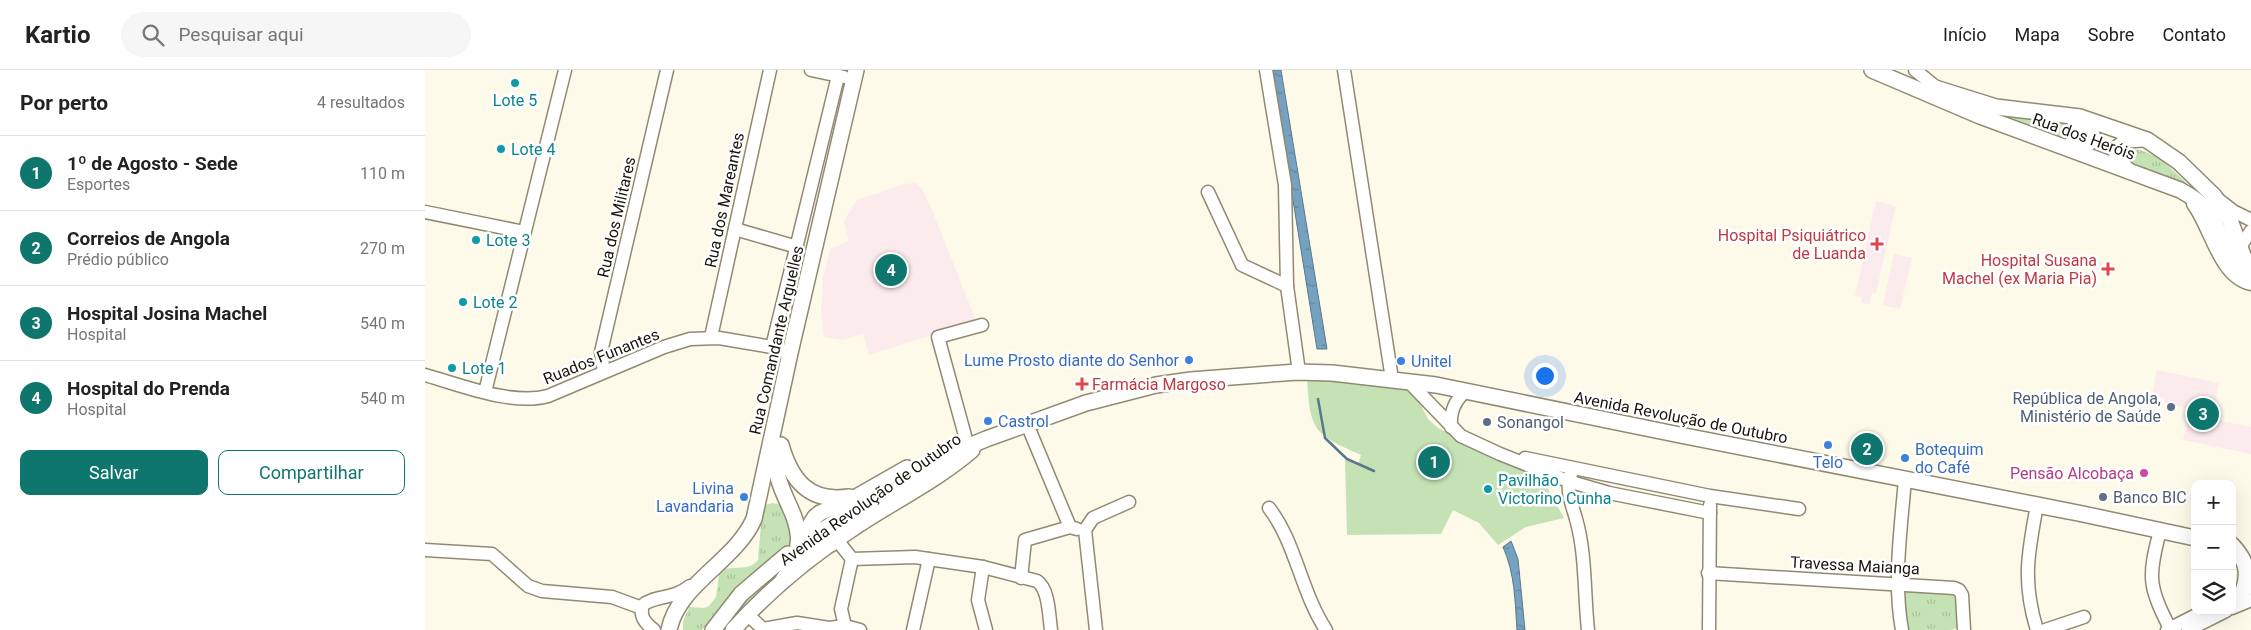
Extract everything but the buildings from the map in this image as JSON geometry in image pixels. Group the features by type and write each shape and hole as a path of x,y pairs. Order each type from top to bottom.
{"main road":[{"name":"Rua dos Heróis","path":"1872,70 1925,94 2180,190 2193,197 2205,208 2235,263 2241,269 2251,274"},
{"name":"Rua dos Heróis","path":"1891,70 1937,88 1995,107 2080,117 2147,140 2179,162 2214,196 2230,220 2239,248"},
{"name":"Rua Comandante Arguelles","path":"688,594 747,534 755,519 790,353 858,73"},
{"name":"Rua Comandante Arguelles","path":"858,73 779,436 789,470 805,486 821,495 831,497 858,496"},
{"path":"2052,143 2081,148 2093,140 2091,131 2084,125 2055,114"},
{"path":"2132,173 2120,163 2117,148 2122,143 2132,139 2147,140"},
{"path":"2239,248 2244,258 2251,263"},
{"name":"Avenida Revolução de Outubro","path":"985,439 950,469 857,525 819,542 814,539 810,529 811,521 820,514 858,496 939,450 985,439 1086,403 1156,386 1227,376 1299,372 1332,373 1408,381 2037,505 2191,537"},
{"path":"779,436 776,452 776,470 782,490 795,514 799,539 795,560 783,580"},
{"name":"Avenida Revolução de Outubro","path":"733,630 747,614 829,537"},
{"path":"2236,546 2251,548"},
{"path":"2236,547 2251,553"},
{"path":"2236,549 2247,566 2248,574 2244,594"},
{"name":"Avenida Revolução de Outubro","path":"713,630 741,594 790,556 749,595 720,630"},
{"path":"669,630 676,610 688,594"},
{"path":"680,630 680,615 688,594"}],"street":[{"path":"485,392 565,70"},
{"name":"Rua dos Militares","path":"604,372 601,352 667,70"},
{"name":"Rua dos Mareantes","path":"711,337 770,70"},
{"path":"811,70 837,76 858,73"},
{"path":"1266,70 1285,185 1287,286 1299,372"},
{"path":"1344,70 1392,379"},
{"path":"1915,70 1937,88"},
{"path":"772,347 837,76"},
{"path":"2180,190 2190,199 2206,223 2224,263 2244,282 2251,284"},
{"path":"1208,192 1242,265 1287,286"},
{"path":"2214,196 2233,211 2251,220"},
{"path":"425,212 525,232"},
{"path":"735,229 797,247"},
{"path":"2239,248 2251,231"},
{"path":"967,443 938,337 982,325"},
{"name":"Ruados Funantes","path":"425,375 485,392 529,400 538,399 665,347 690,340 711,337 772,347 790,353"},
{"path":"1408,381 1461,436 1500,454 1568,481 1609,493 1710,513"},
{"path":"1451,427 1453,407 1459,397 1466,392"},
{"path":"1027,424 1070,528"},
{"path":"1500,454 1573,467 1710,496 1799,509"},
{"path":"1573,467 1568,481 1570,500 1581,537 1588,630"},
{"path":"1902,630 1899,584 1900,533 1905,479"},
{"path":"653,630 644,621 642,608 648,601 679,594 697,580 737,538 760,494"},
{"path":"1709,630 1710,496"},
{"path":"1096,630 1085,530 1093,518 1129,502"},
{"path":"2037,505 2027,561 2027,581 2032,614 2037,630"},
{"path":"1269,508 1279,522 1299,567 1304,587 1315,612 1326,630"},
{"path":"1021,578 1025,540 1070,528 1085,530"},
{"path":"2160,532 2153,557 2151,581 2168,629 2196,615"},
{"path":"829,537 852,559 888,557 929,559 983,567 1037,581 1043,586 1051,630"},
{"path":"425,550 492,554 528,586 542,591 567,595 612,597 642,608"},
{"path":"845,626 841,609 852,559"},
{"path":"913,630 929,559"},
{"path":"983,567 978,600 986,630"},
{"name":"Travessa Maianga","path":"1708,573 1957,589 1962,595 1964,630"},
{"path":"747,614 763,629 797,623 829,628 845,626 860,630"},
{"path":"2188,630 2218,615"},
{"path":"2045,630 2084,616"}],"shaded area":[{"path":"916,183 922,189 931,207 976,321 869,355 863,334 843,340 824,337 821,311 823,279 830,249 849,241 844,221 857,200 904,184"},
{"name":"Hospital Psiquiátrico de Luanda","path":"1876,201 1896,206 1876,293 1872,293 1869,304 1861,303 1862,297 1855,296"},
{"path":"1894,254 1912,258 1900,309 1883,305"},
{"path":"2157,370 2219,383 2212,419 2251,427 2251,454 2183,440 2188,419 2193,420 2195,410 2164,403 2165,398 2152,395"}],"green space":[{"path":"1975,107 2072,124 2088,136 2078,145"},
{"path":"2123,150 2138,150 2157,157 2196,192 2124,161"},
{"path":"1307,379 1403,387 1417,397 1428,419 1438,428 1542,478 1564,518 1526,527 1498,545 1479,523 1453,510 1441,534 1347,535 1345,460 1358,464 1361,455 1333,442 1318,429 1310,410"},
{"path":"779,504 784,508 793,539 784,572 725,630 718,630 781,552 739,588 702,630 683,630 683,622 689,607 704,608 709,606 716,597 721,571 749,566 758,560 762,512 765,505"},
{"path":"1903,590 1958,594 1961,627 1951,630 1906,630"}],"water":[{"path":"1272,70 1281,70 1327,349 1317,349"},
{"path":"1511,541 1518,559 1525,630 1517,630 1512,577 1503,547"}],"waterway":[{"path":"1318,399 1325,438 1347,459 1374,471"}],"tunnel":[{"path":"791,559 826,535"}],"place":[{"name":"Lote 5","path":"515,83"},
{"name":"Lote 4","path":"501,149"},
{"name":"Lote 3","path":"476,240"},
{"name":"Hospital Psiquiátrico de Luanda","path":"1877,244"},
{"name":"Hospital Susana Machel (ex Maria Pia)","path":"2108,269"},
{"name":"Hospital do Prenda","path":"891,270"},
{"name":"Lote 2","path":"463,302"},
{"name":"Lume Prosto diante do Senhor","path":"1189,360"},
{"name":"Unitel","path":"1401,361"},
{"name":"Lote 1","path":"452,368"},
{"name":"Farmácia Margoso","path":"1082,384"},
{"name":"República de Angola, Ministério de Saúde","path":"2171,407"},
{"name":"Hospital Josina Machel","path":"2203,414"},
{"name":"Castrol","path":"988,421"},
{"name":"Sonangol","path":"1487,422"},
{"name":"Telo","path":"1828,445"},
{"name":"Correios de Angola","path":"1867,449"},
{"name":"Botequim do Café","path":"1905,458"},
{"name":"1º de Agosto - Sede","path":"1434,462"},
{"name":"Pensão Alcobaça","path":"2144,473"},
{"name":"Pavilhão Victorino Cunha","path":"1488,489"},
{"name":"Livina Lavandaria","path":"744,497"},
{"name":"Banco BIC","path":"2103,497"}]}
